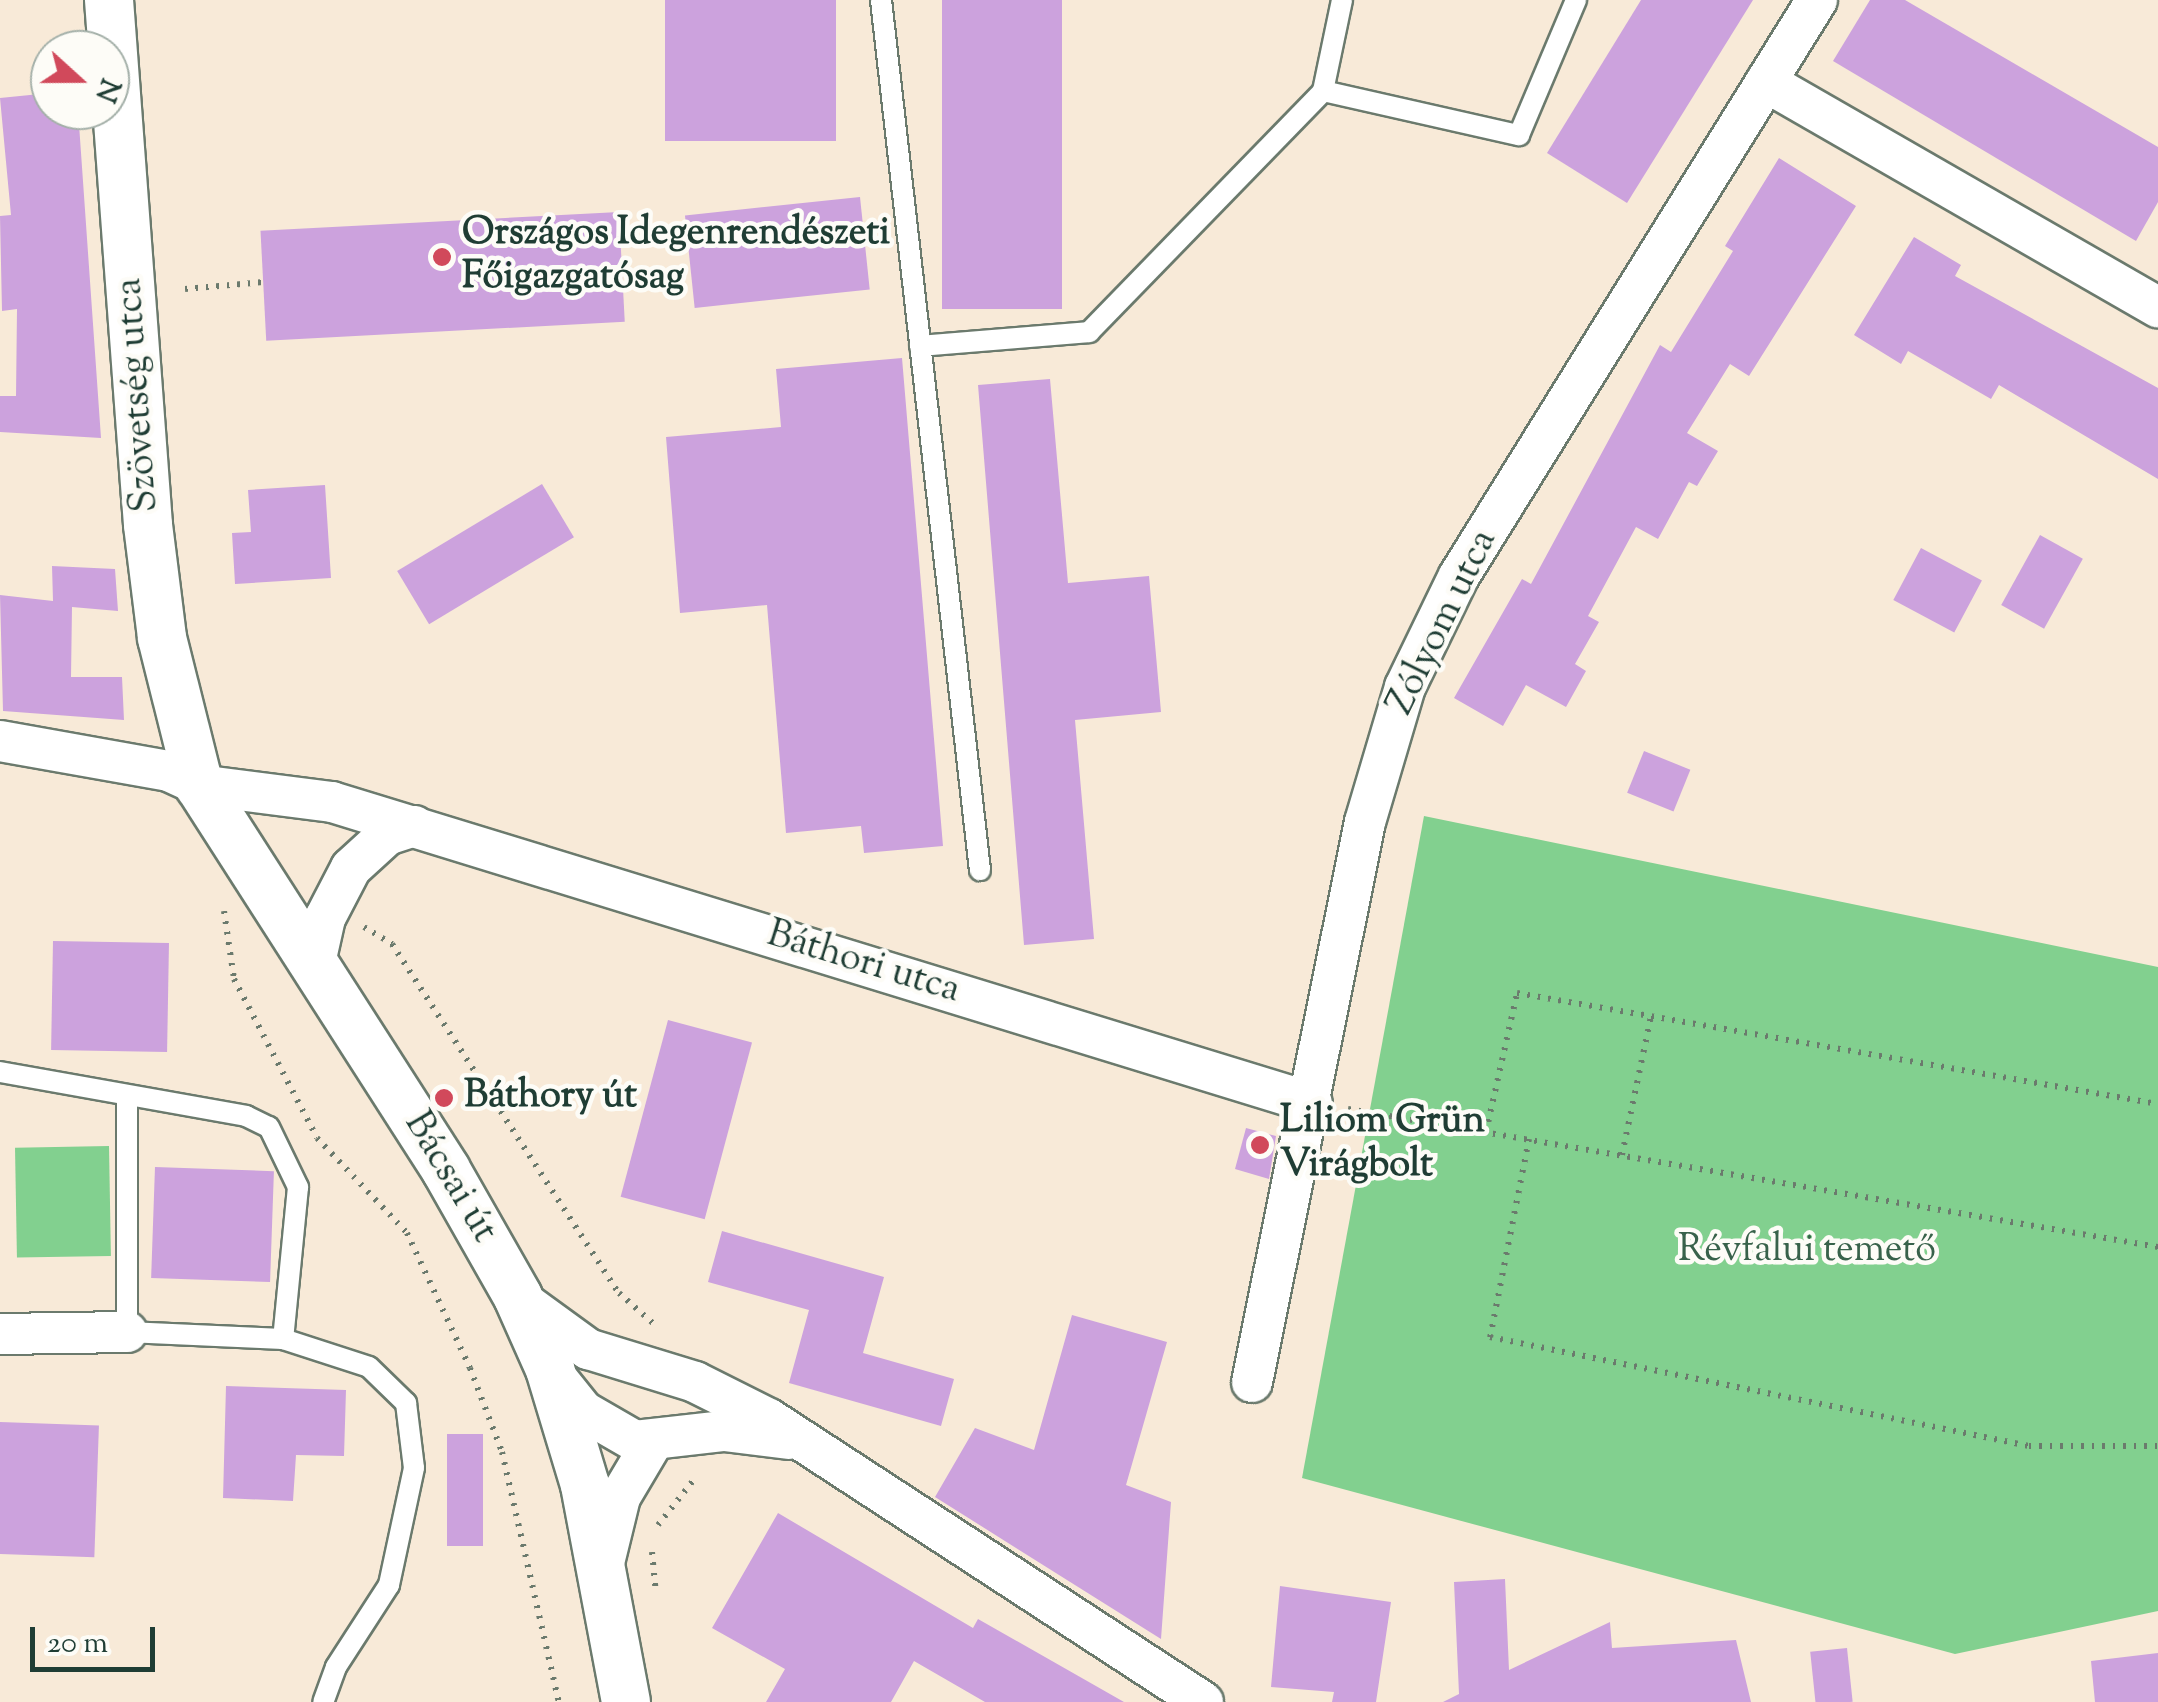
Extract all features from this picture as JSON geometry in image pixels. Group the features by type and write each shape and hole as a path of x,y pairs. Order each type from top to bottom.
{"street":[{"name":"Szövetség utca","path":"108,0 148,525 162,638 199,785"},
{"name":"Zólyom utca","path":"1252,1382 1312,1103 1365,822 1405,687 1459,576 1817,0"},
{"path":"1766,82 2158,307"},
{"name":"Báthori utca","path":"0,741 169,770 199,785 298,793 1312,1103"},
{"name":"Bácsai út","path":"199,785 315,963 518,1297 564,1338 708,1387 808,1444 1203,1702"},
{"path":"315,963 325,918 351,868 387,835 414,826"},
{"path":"518,1297 550,1368 603,1570 626,1702"},
{"path":"0,1334 127,1332"},
{"name":"Bácsai út","path":"550,1368 601,1425 652,1443 724,1431 808,1444"},
{"path":"603,1570 620,1497 652,1443"}],"lane":[{"path":"881,0 980,870"},
{"path":"920,346 1089,332 1323,92 1342,0"},
{"path":"1323,92 1519,135 1576,0"},
{"path":"0,1072 127,1099 246,1116 269,1127 289,1158 298,1187 283,1339"},
{"path":"127,1099 127,1332 283,1339 369,1367 406,1402 414,1468 389,1585 336,1667 324,1702"}],"path":[{"path":"185,289 264,282"},
{"path":"219,898 234,980 317,1138 407,1233 429,1272 502,1452 559,1702"},
{"path":"348,918 392,944 618,1292 658,1328"},
{"path":"1486,1132 1517,993 2158,1104"},
{"path":"1622,1156 1651,1016"},
{"path":"1312,1103 2158,1247"},
{"path":"1529,1140 1490,1336 2030,1446 2158,1446"},
{"path":"656,1594 652,1544 686,1482"}],"green space":[{"name":"Révfalui temető","path":"1424,816 2158,967 2158,1611 1955,1654 1302,1478"},
{"path":"109,1146 111,1256 17,1258 15,1148"}],"building":[{"path":"665,0 836,0 836,141 665,141"},
{"path":"942,0 1062,0 1062,309 942,309"},
{"path":"1641,0 1753,0 1627,203 1547,153"},
{"path":"1870,0 1905,0 2158,147 2158,202 2136,241 1833,61"},
{"path":"30,95 30,130 79,130 101,438 0,432 0,396 16,396 17,309 2,311 0,216 11,215 0,98"},
{"path":"1779,158 1856,206 1749,376 1730,364 1687,433 1718,451 1697,486 1689,482 1658,539 1636,527 1588,616 1599,622 1575,664 1586,671 1566,707 1526,685 1503,726 1454,698 1522,579 1531,584 1660,345 1671,352 1733,251 1725,246"},
{"path":"860,197 870,289 695,308 685,215"},
{"name":"Országos Idegenrendészeti Főigazgatósag","path":"619,212 625,322 266,341 260,231"},
{"path":"1914,237 1961,265 1955,276 2158,388 2158,479 1999,385 1991,399 1908,351 1901,364 1854,335"},
{"path":"902,358 943,846 864,853 861,826 786,833 767,605 680,613 666,437 781,427 776,369"},
{"path":"1050,379 1068,583 1149,576 1161,712 1075,720 1094,939 1024,945 978,385"},
{"path":"542,484 574,537 429,624 397,571"},
{"path":"325,485 331,578 235,584 232,533 251,532 248,490"},
{"path":"2040,535 2083,559 2044,629 2001,605"},
{"path":"1921,548 1982,580 1954,632 1893,600"},
{"path":"52,566 115,569 118,611 72,607 71,677 122,677 124,720 3,711 0,595 53,601"},
{"path":"1644,751 1690,770 1674,811 1627,793"},
{"path":"53,941 169,943 167,1052 51,1050"},
{"path":"668,1020 752,1043 705,1219 621,1197"},
{"name":"Liliom Grün Virágbolt","path":"1246,1128 1276,1136 1269,1179 1235,1169"},
{"path":"155,1167 274,1171 270,1282 151,1278"},
{"path":"722,1231 884,1277 863,1353 954,1379 941,1426 789,1383 809,1310 708,1282"},
{"path":"1072,1315 1167,1342 1126,1485 1171,1502 1161,1639 935,1497 975,1428 1034,1450"},
{"path":"226,1386 346,1390 344,1456 296,1455 293,1501 223,1498"},
{"path":"0,1422 99,1425 94,1557 0,1554"},
{"path":"447,1434 483,1434 483,1546 447,1546"},
{"path":"778,1513 973,1628 978,1619 1124,1702 985,1702 914,1661 891,1702 766,1702 785,1669 712,1628"},
{"path":"1505,1579 1509,1670 1610,1622 1612,1648 1736,1640 1751,1702 1443,1702 1459,1694 1454,1582"},
{"path":"1280,1586 1391,1602 1376,1702 1332,1702 1334,1692 1271,1687"},
{"path":"1847,1648 1853,1702 1815,1702 1810,1652"},
{"path":"2158,1653 2158,1702 2095,1702 2091,1661"}],"place":[{"name":"Országos Idegenrendészeti Főigazgatósag","path":"442,257"},
{"name":"Báthory út","path":"444,1098"},
{"name":"Liliom Grün Virágbolt","path":"1260,1145"}]}
